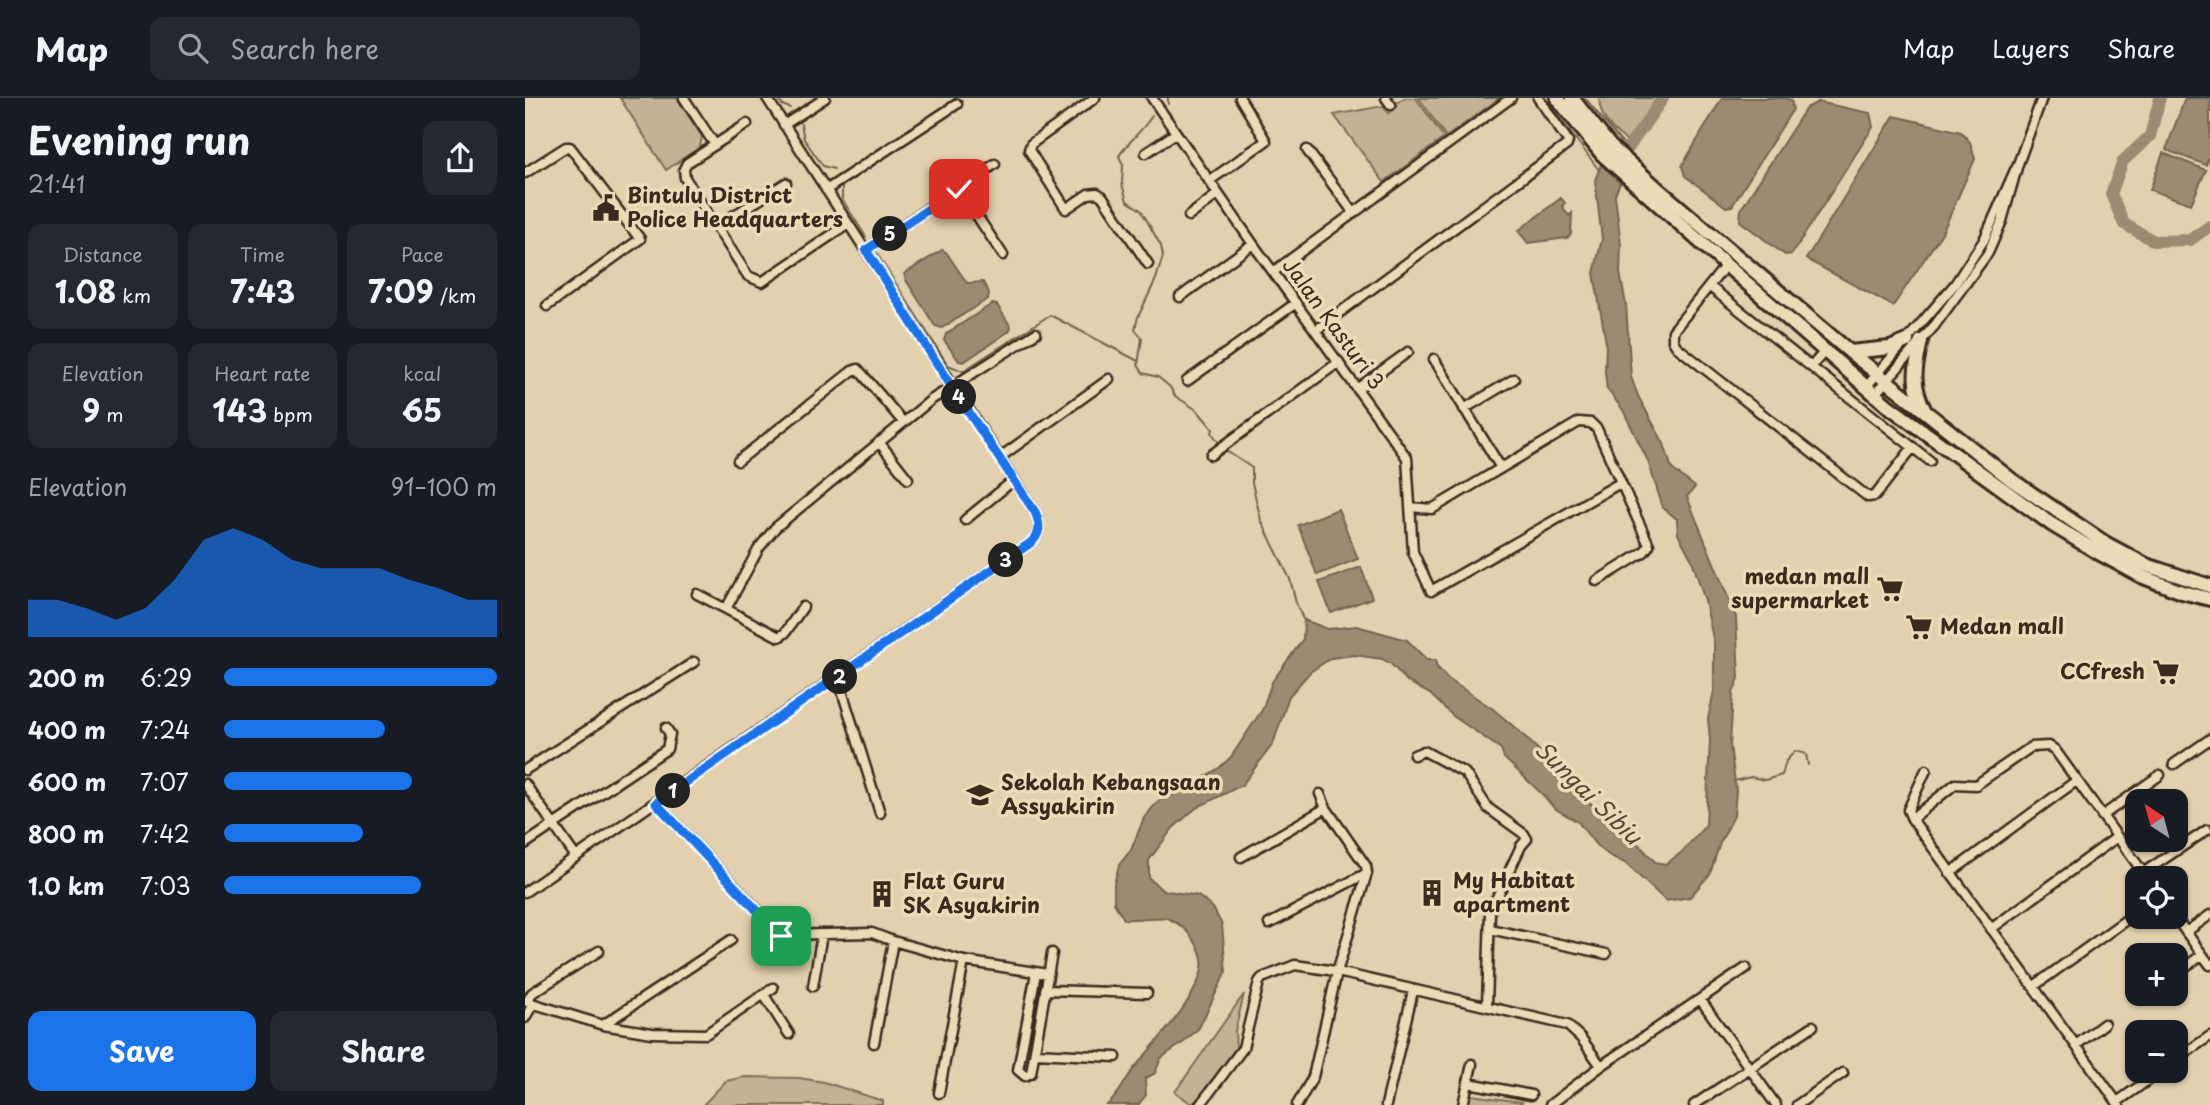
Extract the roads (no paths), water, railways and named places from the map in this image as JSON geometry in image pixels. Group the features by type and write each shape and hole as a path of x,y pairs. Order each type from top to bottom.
{"street":[{"path":"684,98 715,145"},
{"path":"525,892 838,678 1034,540 1040,530 1039,521 1014,480 767,98"},
{"path":"784,125 825,98"},
{"path":"1095,98 1031,144 1029,150 1066,209 1088,194 1101,195 1148,264"},
{"name":"Jalan Kasturi 3","path":"1152,98 1252,244 1408,460 1413,552 1431,590 1620,483"},
{"path":"1209,181 1266,141 1240,98"},
{"path":"1273,272 1511,98"},
{"path":"1316,330 1567,145 1568,141 1538,98"},
{"path":"1557,98 1726,265 1870,391 2051,524 2141,576 2182,592 2210,599"},
{"path":"1572,98 1592,135"},
{"path":"1870,391 1921,341 1955,300 1988,253 2002,221 2018,164 2042,98"},
{"path":"826,190 957,104"},
{"path":"747,124 687,163 684,169 685,178 748,276 762,282 848,224"},
{"path":"1146,153 1176,133"},
{"path":"525,173 570,147 640,239 547,306"},
{"path":"1307,150 1354,213"},
{"path":"866,250 995,164"},
{"path":"1882,378 1907,341 1934,312 1972,260 1984,240 2018,164"},
{"path":"717,226 786,183"},
{"path":"959,189 1003,255"},
{"path":"1654,193 1927,415 2013,481 2105,543 2146,565 2210,586"},
{"path":"1189,216 1218,194"},
{"path":"1180,297 1252,244"},
{"path":"1726,265 1672,331 1672,341 1677,347 1868,497 1875,496 1913,447"},
{"path":"1709,286 1930,461"},
{"path":"1187,381 1296,303"},
{"path":"726,609 767,537 903,422 1036,333"},
{"path":"1850,352 1890,348 1907,341"},
{"path":"1921,341 1914,374 1919,401 1927,415"},
{"path":"1358,388 1409,352"},
{"path":"1811,367 1824,352"},
{"path":"1434,359 1501,468"},
{"path":"1211,455 1339,362"},
{"path":"738,461 858,369 903,422"},
{"path":"999,457 1109,379"},
{"path":"1464,409 1514,379"},
{"path":"1410,507 1432,509 1585,420 1597,429 1649,545 1644,552 1597,581"},
{"path":"879,442 908,479"},
{"path":"965,520 1014,480"},
{"path":"697,594 779,637 785,634 803,607"},
{"path":"525,770 694,662"},
{"path":"838,678 880,813"},
{"path":"525,844 667,749 670,734 666,728"},
{"path":"2174,764 2210,739"},
{"path":"1912,819 1955,785 1976,785 2031,747 2053,748 2138,866"},
{"path":"1413,754 1424,751 1465,773 1487,808 1524,834 1527,839 1521,846 1490,912 1487,1006"},
{"path":"1926,770 1908,810 1912,819 2118,1103 2145,1083"},
{"path":"2102,816 2160,775"},
{"path":"1950,873 2076,780"},
{"path":"525,785 576,857"},
{"path":"1297,1105 1313,1077 1338,972 1367,873 1366,866 1326,808 1320,794"},
{"path":"656,803 715,863 776,932 788,937 876,933 893,941 964,961 1048,974"},
{"path":"1241,856 1326,808"},
{"path":"2158,866 2207,830"},
{"path":"1991,929 2117,837"},
{"path":"1269,924 1367,873"},
{"path":"2186,932 2210,915"},
{"path":"2034,986 2125,921"},
{"path":"1490,929 1606,954"},
{"path":"2184,929 2210,965"},
{"path":"813,986 822,934"},
{"path":"603,1025 730,940"},
{"path":"874,1043 893,941"},
{"path":"525,1018 532,993 599,951"},
{"path":"1036,972 1018,1070 1020,1075 1031,1073 1052,953"},
{"path":"2188,965 2202,955"},
{"path":"939,1093 964,961"},
{"path":"1200,1105 1243,1048 1259,982 1262,978 1295,965 1338,972 1567,1025 1581,1038 1601,1066"},
{"path":"1551,1105 1601,1066 1746,968"},
{"path":"528,1002 603,1025 652,1033 706,1034 773,989"},
{"path":"1045,990 1147,993"},
{"path":"1386,1105 1413,991"},
{"path":"764,995 789,1034"},
{"path":"1700,999 1776,1105"},
{"path":"2075,1045 2104,1024"},
{"path":"1694,1105 1813,1026"},
{"path":"2188,1051 2210,1036"},
{"path":"1035,1053 1115,1057"},
{"path":"1463,1105 1472,1064"},
{"path":"1797,1105 1843,1073"},
{"path":"1469,1083 1531,1095"}],"waterway":[{"path":"777,98 782,105 790,108"},
{"path":"1168,98 1168,104"},
{"path":"1545,98 1599,170"},
{"path":"1585,98 1620,141 1629,148"},
{"name":"Sungai Sibiu","path":"1606,188 1606,180 1663,98"},
{"name":"Sungai Sibiu","path":"2160,98 2150,136 2123,161 2111,194 2124,224 2154,241 2190,240 2210,226"},
{"path":"1152,116 1119,156 1123,165 1122,184 1127,201 1141,210 1161,246 1163,256 1135,329 1142,338 1138,365 1143,373 1158,377 1170,387 1175,396 1197,410 1213,429 1212,433 1219,443"},
{"path":"801,124 804,139 823,166 834,169"},
{"path":"842,183 842,199 866,237"},
{"path":"875,251 948,365 963,371 1050,315 1138,361"},
{"path":"1225,450 1252,468 1252,483 1261,520 1290,579 1303,619"},
{"path":"1734,781 1751,777 1765,780 1782,775 1786,761 1795,751 1806,754 1808,765"}],"place":[{"name":"Bintulu District Police Headquarters","path":"606,208"},
{"name":"medan mall supermarket","path":"1890,589"},
{"name":"Medan mall","path":"1919,627"},
{"name":"CCfresh","path":"2166,672"},
{"name":"Sekolah Kebangsaan Assyakirin","path":"980,795"},
{"name":"My Habitat apartment","path":"1432,893"},
{"name":"Flat Guru SK Asyakirin","path":"882,894"}]}
